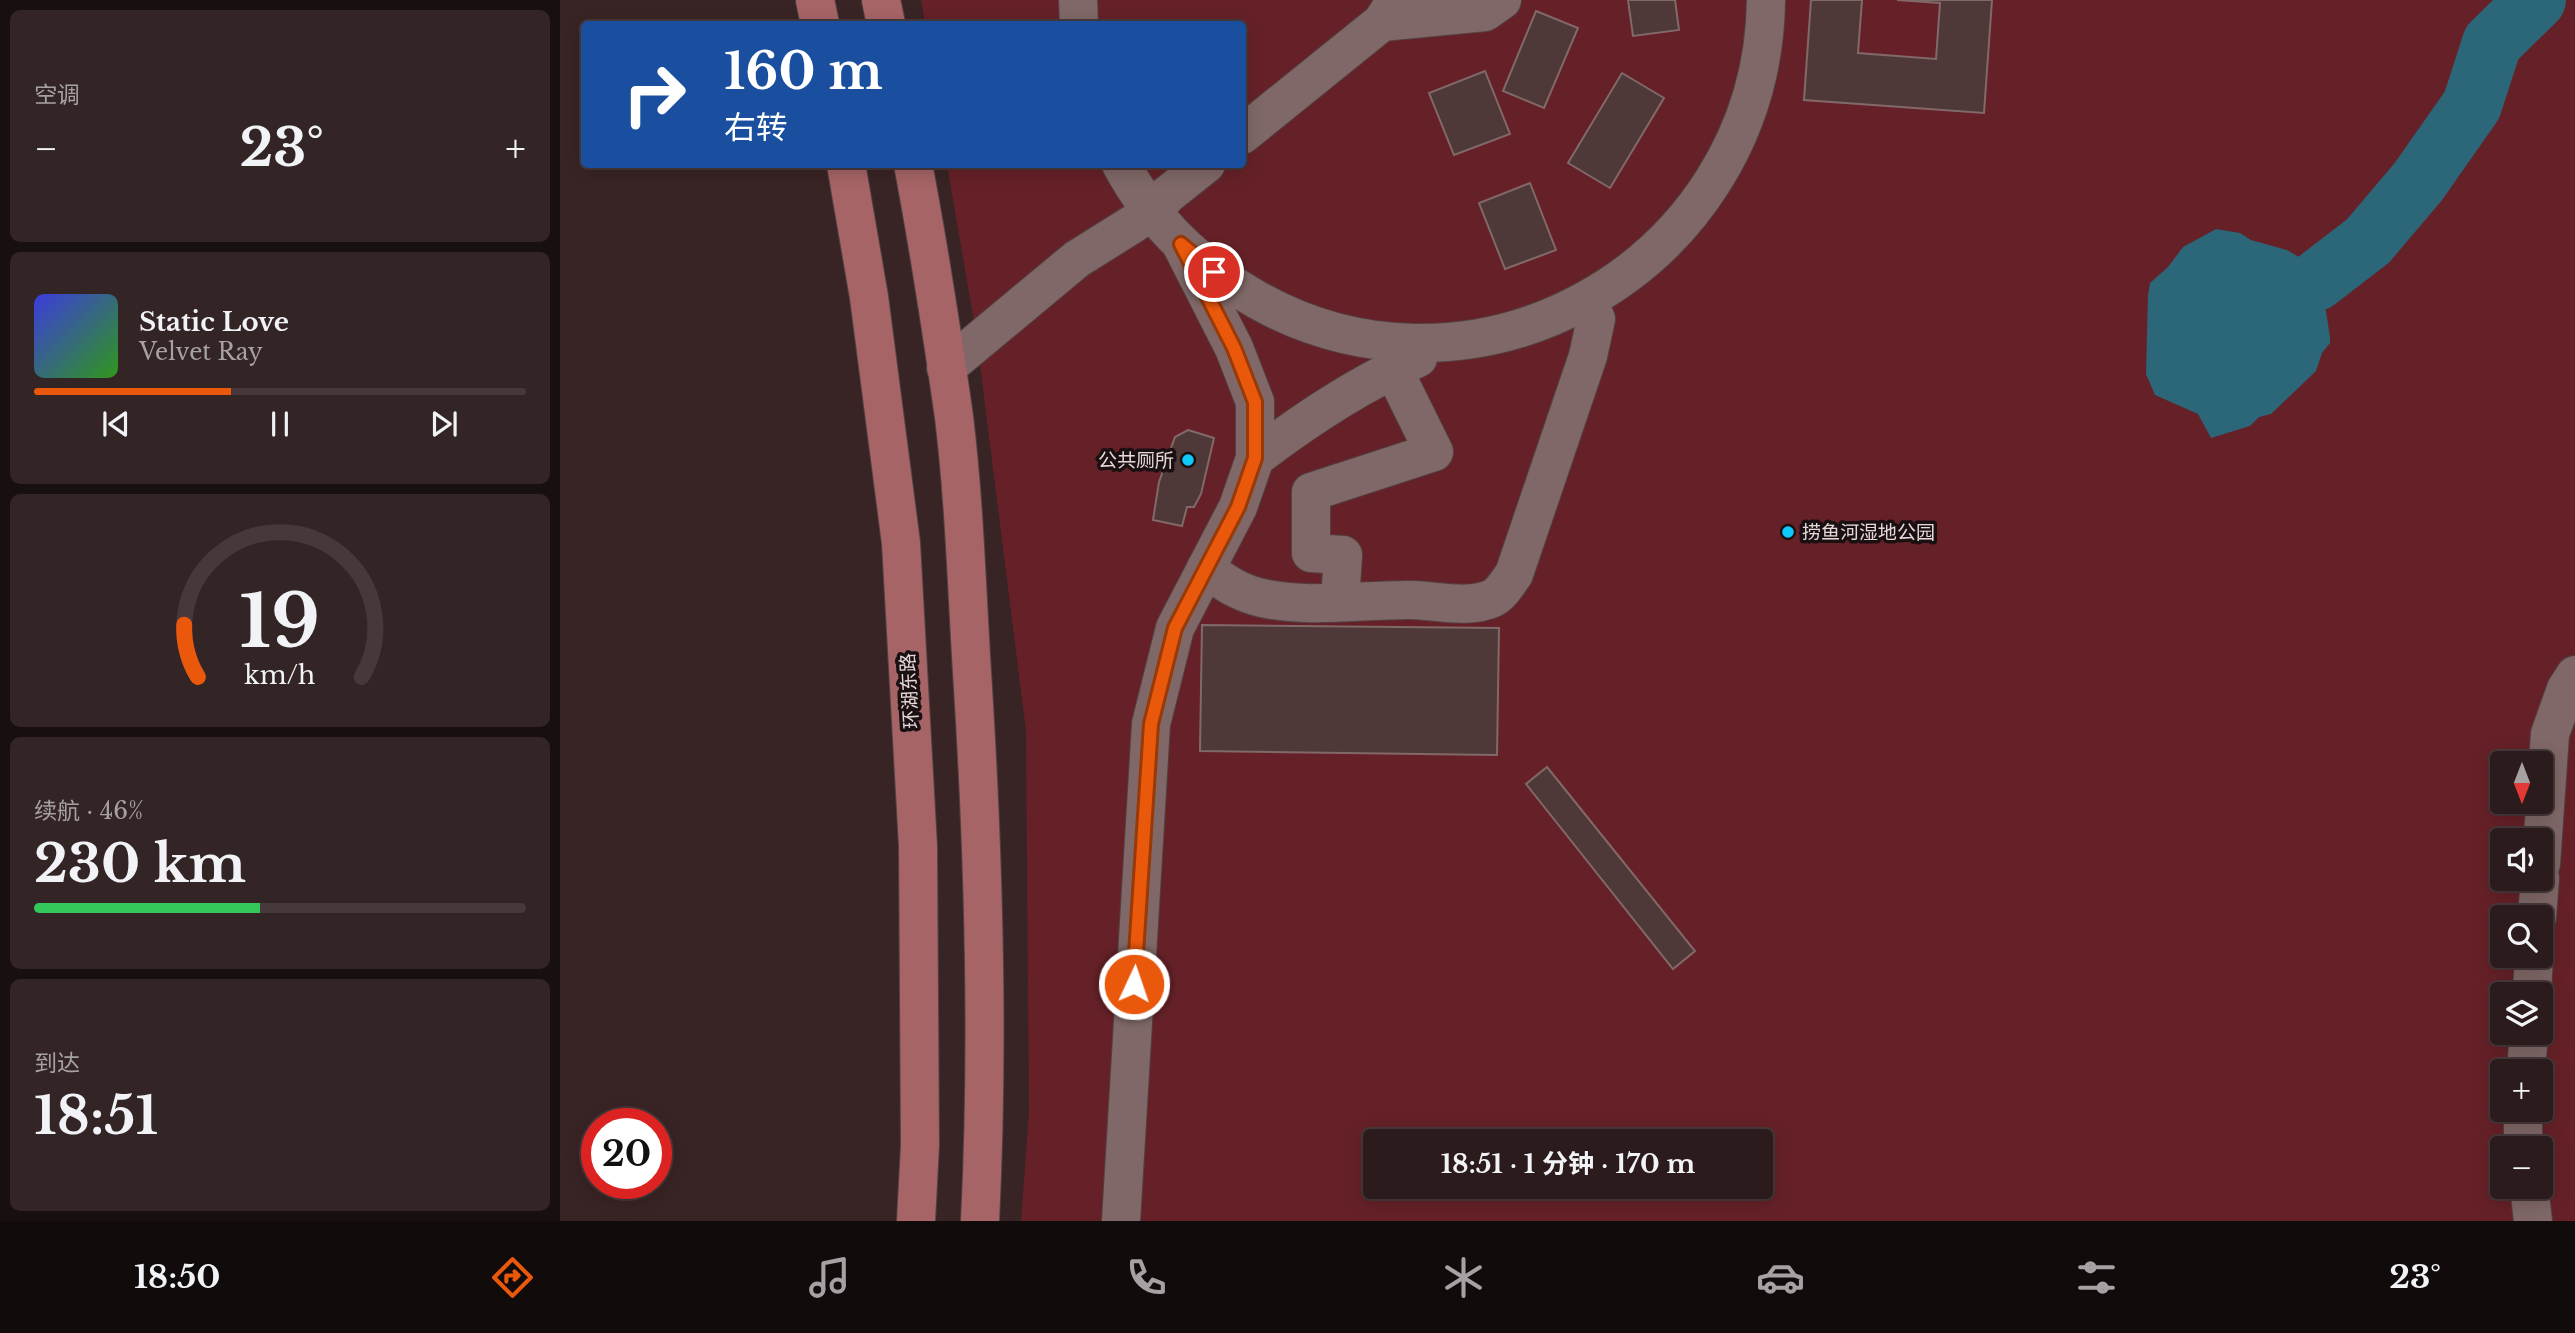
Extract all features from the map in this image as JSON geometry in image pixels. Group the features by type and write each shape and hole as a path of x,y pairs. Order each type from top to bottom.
{"main road":[{"path":"815,0 819,21"},
{"path":"881,0 885,21"},
{"name":"环湖东路","path":"847,168 869,297 901,543 918,846 920,1145 916,1221"},
{"path":"914,168 927,237 954,419 983,849 984,1150 980,1221"}],"street":[{"path":"1078,0 1079,21"},
{"path":"1246,132 1389,11 1485,12 1502,0"},
{"path":"1124,168 1152,212 1181,244 1214,272 1250,296 1289,316 1329,329 1372,338 1415,342 1458,340 1501,333 1542,320 1587,300 1619,281 1653,254 1683,224 1709,189 1731,152 1748,113 1766,29 1766,0"},
{"path":"946,368 1077,258 1152,212 1167,195 1201,168"},
{"path":"1121,1221 1151,724 1175,628 1238,507 1255,458 1255,402 1234,348 1181,244"},
{"path":"1206,568 1229,587 1263,598 1307,603 1413,600 1465,603 1493,598 1504,589 1514,574 1588,356 1596,319 1587,300"},
{"path":"1255,458 1325,407 1393,369 1458,340"},
{"path":"1340,601 1343,555 1311,553 1311,492 1434,452 1393,369"},
{"path":"2543,828 2550,734 2566,689 2575,675"},
{"path":"2530,1199 2533,1221"}],"shaded area":[{"name":"捞鱼河湿地公园","path":"921,0 2575,0 2575,1221 1021,1221 1029,1112 1026,731 976,333 948,168 1246,168 1246,21 924,21"}],"water":[{"path":"2216,229 2240,233 2251,240 2287,250 2309,263 2324,299 2330,343 2322,353 2316,371 2271,414 2259,417 2250,426 2211,438 2198,414 2155,395 2146,374 2150,283 2168,267 2183,247"}],"building":[{"path":"1628,0 1675,0 1679,30 1633,36"},
{"path":"1811,0 1862,0 1858,53 1936,59 1940,3 1897,0 1992,0 1984,113 1804,100"},
{"path":"1536,11 1578,28 1544,108 1503,91"},
{"path":"1485,71 1510,134 1454,155 1429,93"},
{"path":"1622,73 1664,98 1610,188 1568,163"},
{"path":"1530,183 1556,250 1505,269 1479,203"},
{"name":"公共厕所","path":"1188,430 1214,438 1201,494 1194,507 1187,507 1182,526 1153,520 1159,482 1175,437"},
{"path":"1202,625 1499,628 1497,755 1200,751"},
{"path":"1547,767 1695,951 1673,969 1526,784"}],"waterway":[{"path":"2316,281 2368,241 2418,182 2472,105 2492,43 2536,0"}],"place":[{"name":"公共厕所","path":"1188,460"},
{"name":"捞鱼河湿地公园","path":"1788,532"}],"route":[{"path":"1134,984 1151,724 1175,628 1238,507 1255,458 1255,402 1234,348 1181,244 1214,272"}]}
